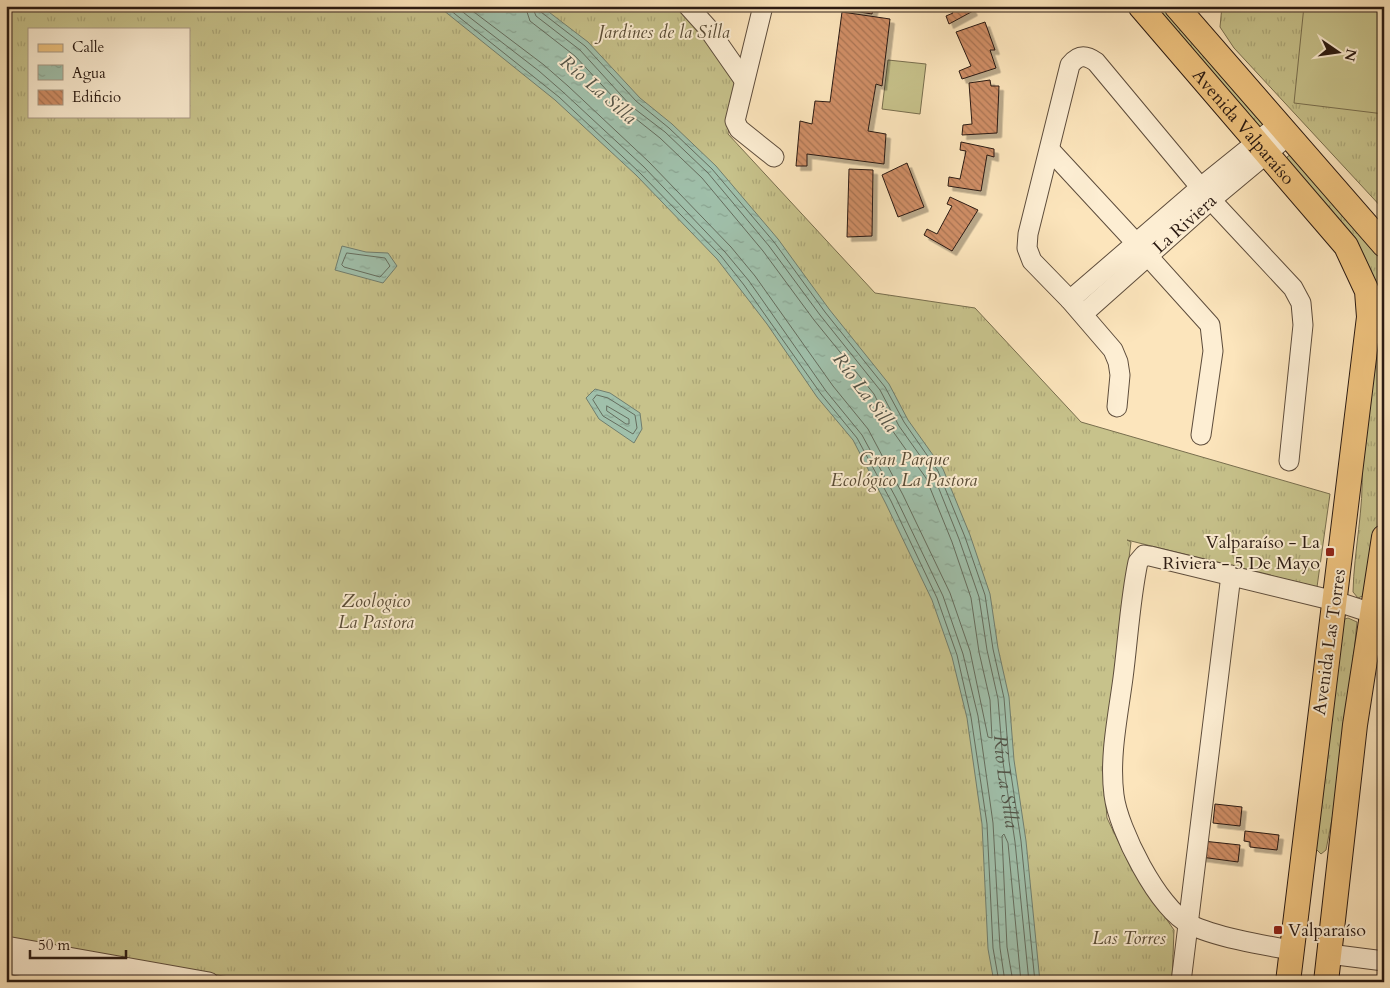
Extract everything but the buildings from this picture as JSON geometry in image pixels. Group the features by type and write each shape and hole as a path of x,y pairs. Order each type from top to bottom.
{"main road":[{"name":"Avenida Valparaíso","path":"1140,6 1346,246"},
{"name":"Avenida Valparaíso","path":"1176,6 1284,130 1379,234"},
{"name":"Avenida Las Torres","path":"1288,982 1305,829 1335,602 1369,317 1367,291 1357,266 1346,246"},
{"path":"1326,982 1319,965 1340,846 1355,725 1379,615 1384,537"},
{"path":"1305,829 1310,864 1324,866 1340,846"}],"street":[{"path":"688,6 707,28 744,80"},
{"path":"763,6 735,121 740,129 774,157"},
{"path":"1117,407 1120,375 1118,362 1113,350 1083,314 1032,261 1026,248 1070,65 1075,58 1083,56 1096,62 1206,193 1293,288 1300,303 1303,325 1290,461"},
{"name":"La Riviera","path":"1083,314 1143,250 1206,193 1284,130"},
{"path":"1050,150 1210,325 1213,351 1201,435"},
{"name":"La Riviera","path":"1070,300 1143,250"},
{"path":"1292,950 1243,941 1189,924 1175,913 1149,880 1121,826 1114,795 1114,747 1136,571 1141,557 1150,556 1232,575 1379,615"},
{"path":"1181,982 1232,575"},
{"path":"6,946 208,982"},
{"path":"1319,965 1384,961"},
{"path":"6,964 114,982"}],"green space":[{"name":"Zoologico La Pastora","path":"6,6 674,6 700,32 735,80 728,134 875,293 975,308 1081,422 1330,494 1317,587 1127,540 1131,542 1103,768 1107,818 1131,868 1174,930 1172,982 259,982 6,940"},
{"path":"1146,6 1171,6 1272,125 1264,138"},
{"path":"1222,6 1384,6 1384,210 1234,48 1220,27"},
{"path":"1304,6 1384,6 1384,114 1294,103"},
{"path":"888,60 926,64 920,114 882,109"},
{"path":"1296,154 1384,256 1384,479 1367,594 1358,598 1353,592 1362,498 1372,291 1283,164 1288,156"},
{"path":"1348,618 1357,622 1344,757 1326,850 1321,854 1315,848 1342,620"},
{"path":"32,976 64,982 6,982 6,977"}],"water":[{"name":"Río La Silla","path":"438,6 541,6 588,42 640,98 672,124 716,166 778,239 829,309 889,384 908,420 943,469 970,535 990,594 998,648 1009,697 1014,760 1026,841 1040,982 994,982 988,949 982,824 967,718 952,657 932,600 853,440 817,397 767,324 717,259 636,175 555,100"},
{"path":"342,246 366,252 388,253 397,266 383,283 335,270"},
{"path":"595,389 610,393 640,413 642,429 634,443 599,419 586,398"}],"place":[{"name":"Valparaíso - La Riviera - 5 De Mayo","path":"1330,552"},
{"name":"Valparaíso","path":"1278,930"}],"park label":[{"name":"Jardines de la Silla","path":"664,32"},
{"name":"Gran Parque Ecológico La Pastora","path":"904,469"},
{"name":"Las Torres","path":"1129,938"}]}
